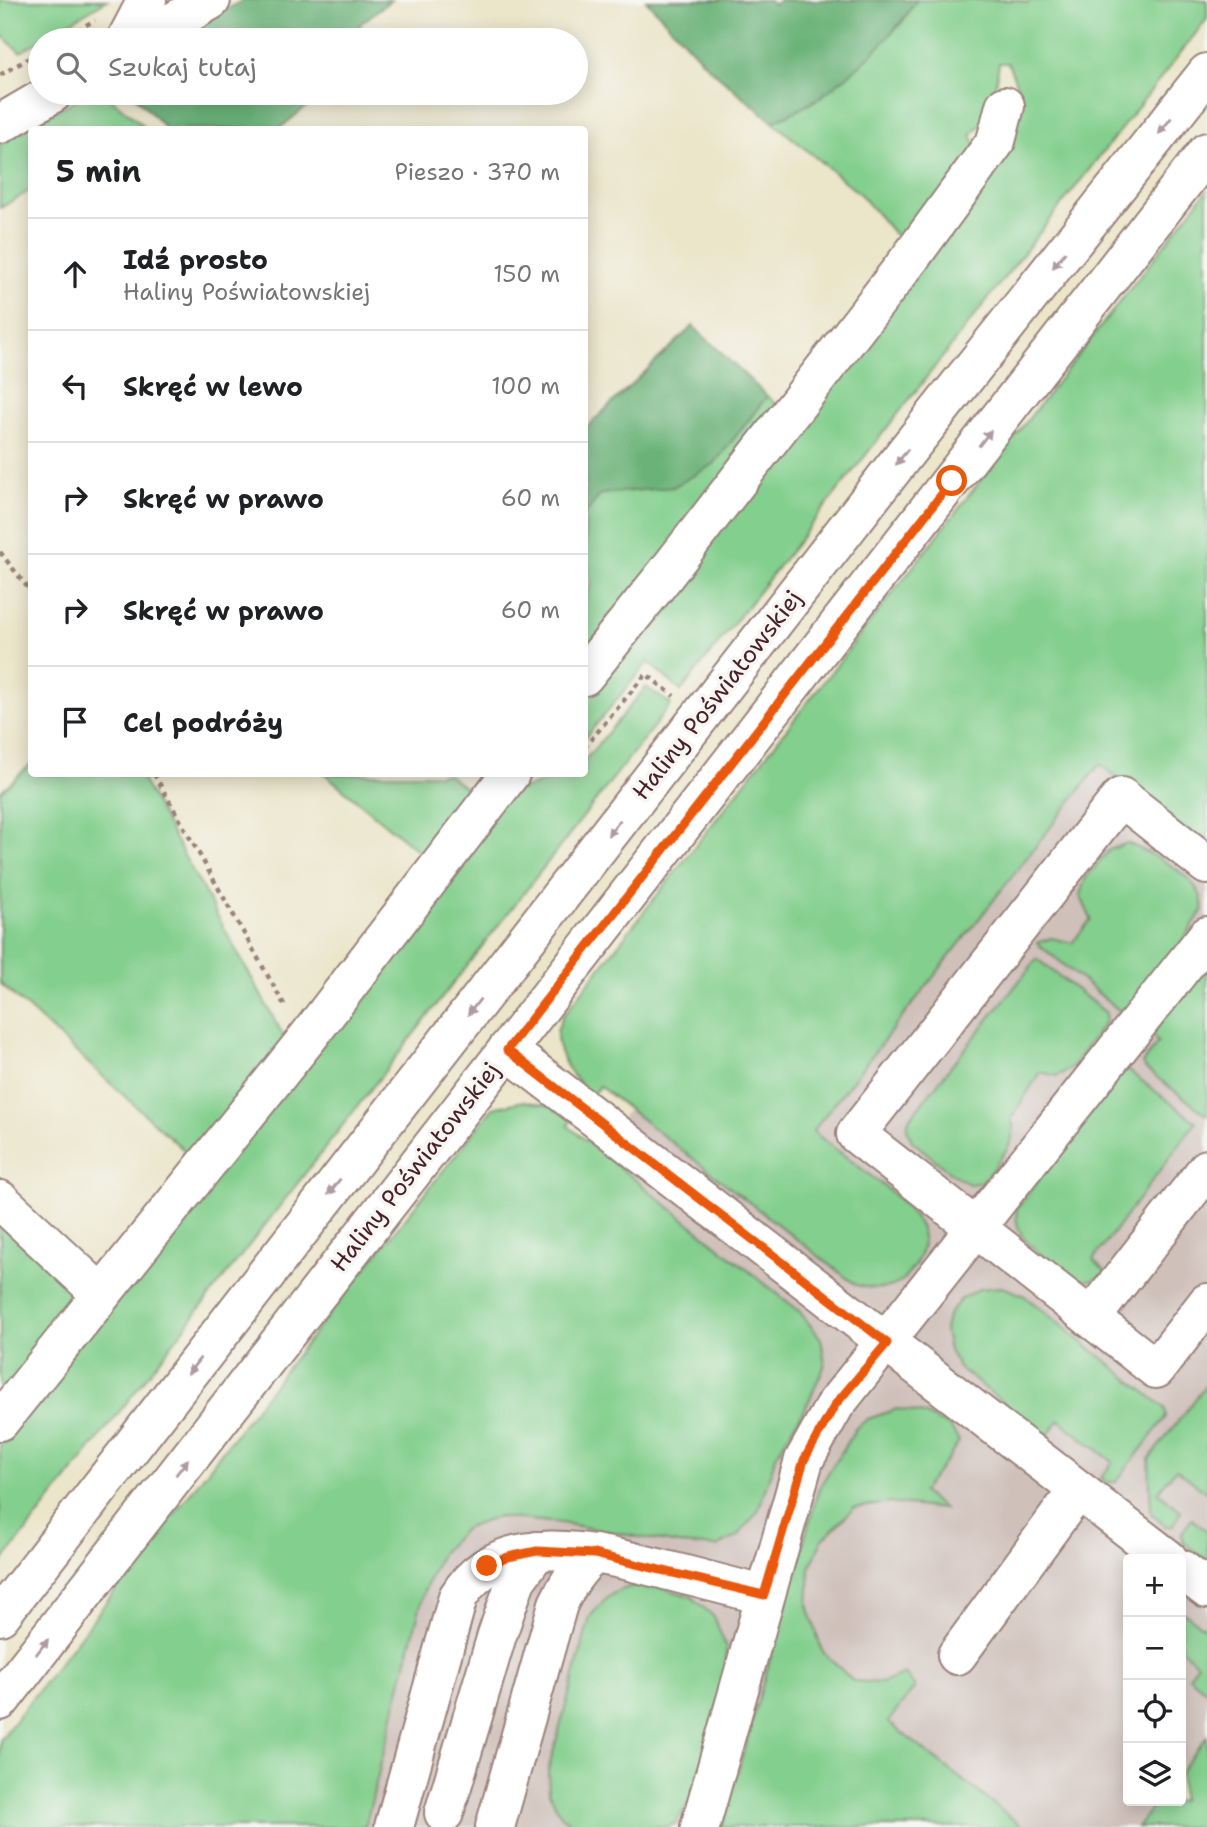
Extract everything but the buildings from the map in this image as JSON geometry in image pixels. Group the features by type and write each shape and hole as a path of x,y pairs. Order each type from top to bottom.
{"main road":[{"path":"115,28 147,0"},
{"path":"163,28 211,0"},
{"name":"Haliny Poświatowskiej","path":"0,1616 906,452 1207,73"},
{"path":"0,124 32,105"},
{"path":"588,671 911,257 996,141 1006,106"},
{"name":"Haliny Poświatowskiej","path":"0,1701 1207,152"},
{"path":"0,1421 309,1035 508,777"},
{"path":"1207,865 1121,797 856,1134 1156,1368 1207,1303"},
{"path":"700,1827 804,1460 835,1405 887,1343 1207,936"},
{"path":"507,1050 1161,1554"},
{"path":"1091,1318 1207,1169"},
{"path":"0,1200 100,1294"},
{"path":"957,1655 1078,1490"},
{"path":"594,1554 569,1581 558,1604 494,1827 444,1813 398,1814 458,1597 468,1581 487,1566 508,1557 537,1551 594,1554 764,1595"},
{"path":"444,1813 496,1635 516,1580 537,1551"},
{"path":"1186,1573 1207,1589"}],"path":[{"path":"0,75 28,59"},
{"path":"0,552 28,588"},
{"path":"156,777 271,983 291,1016 309,1035"}],"shaded area":[{"path":"968,618 1207,813 1207,1827 61,1827 670,1055"}],"green space":[{"path":"0,0 107,0 60,28 28,28 28,47 20,52 0,34"},
{"path":"243,0 391,0 359,25 361,28 195,28"},
{"path":"646,0 769,0 774,5 780,0 917,0 874,52 848,75 810,104 773,122 709,68"},
{"path":"917,0 1018,0 1027,3 1030,0 1207,0 1207,19 681,691 648,662 588,734 588,687 1023,100 1008,63 999,63 989,125 981,124 971,135 977,148 906,248 862,196 773,122 820,98 900,25"},
{"path":"67,105 119,105 143,125 142,126 31,126"},
{"path":"143,105 308,105 283,126 163,126"},
{"path":"28,128 28,192 0,208 0,144"},
{"path":"1207,190 1207,849 1100,764 813,1131 895,1196 919,1225 923,1239 915,1266 898,1284 885,1288 856,1285 599,1086 592,1096 563,1060 558,1029 562,1017"},
{"path":"693,326 767,396 714,464 673,487 601,494 588,510 588,426"},
{"path":"767,396 781,409 588,657 588,592 591,583 588,570 588,510 601,494 673,487 743,428"},
{"path":"646,687 671,704 0,1565 0,1444 275,1094 505,794 562,777 588,777 588,756"},
{"path":"28,767 28,777 141,777 288,1044 195,1160 0,983 0,792"},
{"path":"329,777 451,777 480,799 429,860"},
{"path":"1127,843 1167,863 1186,877 1200,895 1203,909 1183,941 1125,1015 1037,943 1051,938 1072,943 1091,919 1080,895 1085,879 1109,850"},
{"path":"1037,959 1106,1013 1105,1022 1069,1070 1056,1076 1040,1072 1011,1119 1013,1135 1005,1152 982,1182 969,1184 952,1174 912,1141 907,1129 909,1119"},
{"path":"1207,962 1207,1115 1147,1070 1142,1063 1158,1042 1151,1035"},
{"path":"1125,1068 1196,1122 1093,1260 1107,1273 1084,1280 1053,1264 1026,1240 1017,1224 1017,1208"},
{"path":"523,1101 550,1106 572,1119 568,1126 799,1311 821,1339 825,1364 808,1403 776,1456 758,1511 738,1536 717,1547 678,1544 561,1523 497,1517 464,1529 441,1553 424,1591 365,1827 0,1827 0,1740 288,1366 493,1108"},
{"path":"0,1209 86,1302 0,1411"},
{"path":"1002,1287 1023,1295 1165,1408 1166,1417 1116,1482 1107,1482 1101,1478 1113,1462 1059,1420 1047,1436 959,1368 949,1351 945,1331 948,1315 961,1299 979,1289"},
{"path":"1207,1384 1207,1493 1176,1469 1158,1492 1181,1511 1173,1526 1165,1526 1151,1513 1149,1459"},
{"path":"897,1409 924,1414 950,1427 959,1441 922,1492 944,1509 889,1503 854,1508 822,1540 810,1568 808,1605 822,1651 853,1681 882,1683 905,1674 915,1687 888,1722 1023,1827 722,1827 819,1488 856,1428 868,1419"},
{"path":"1192,1519 1207,1531 1207,1560 1183,1542 1182,1532"},
{"path":"647,1583 692,1597 714,1617 726,1647 726,1674 692,1798 675,1823 668,1827 577,1827 562,1817 549,1793 548,1771 590,1617 614,1593"},
{"path":"1186,1614 1207,1630 1207,1691 1189,1677 1197,1664 1186,1654"},
{"path":"1207,1737 1207,1827 1137,1827 1153,1806 1186,1806 1186,1764"}],"route":[{"path":"487,1566 508,1557 537,1551 594,1554 764,1595 804,1460 835,1405 887,1343 507,1050 952,481"}]}
